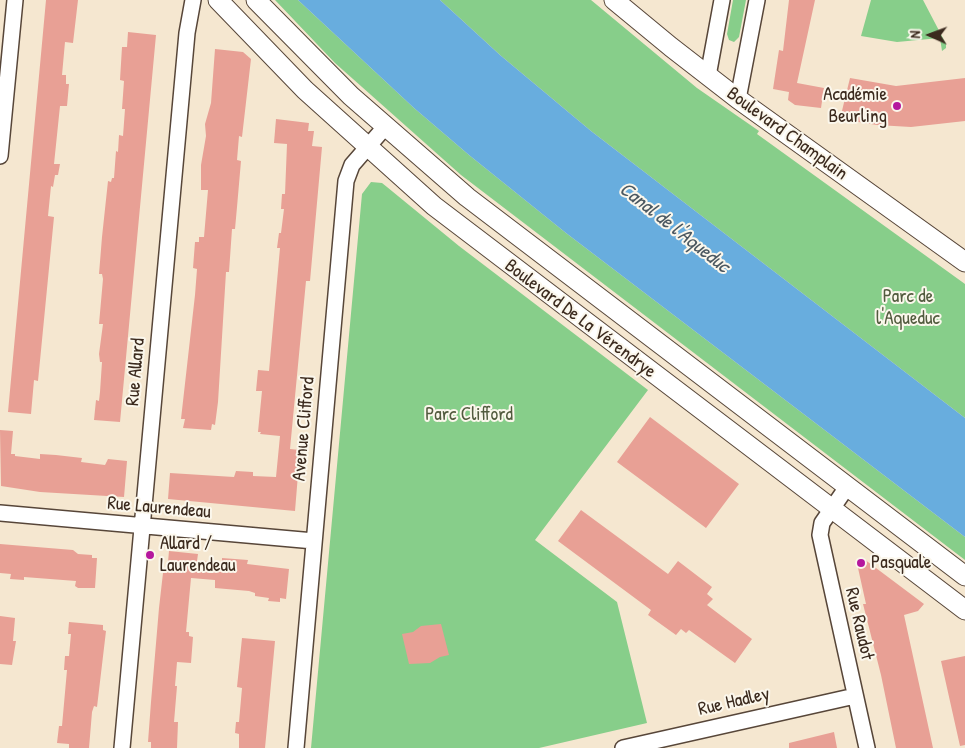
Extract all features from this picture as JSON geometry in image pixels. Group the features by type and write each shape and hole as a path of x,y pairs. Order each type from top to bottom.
{"main road":[{"name":"Boulevard De La Vérendrye","path":"218,0 291,77 367,148 434,206 965,610"},
{"name":"Boulevard De La Vérendrye","path":"256,0 321,67 386,127 467,197 965,576"},
{"name":"Boulevard Champlain","path":"614,0 738,99 965,262"}],"street":[{"path":"0,156 15,0"},
{"name":"Rue Allard","path":"122,748 187,33 193,0"},
{"path":"708,76 722,0"},
{"path":"738,99 757,0"},
{"name":"Avenue Clifford","path":"296,748 346,181 352,165 386,127"},
{"name":"Rue Raudot","path":"847,487 822,522 821,543 866,748"},
{"name":"Rue Laurendeau","path":"0,513 314,541"},
{"name":"Rue Hadley","path":"623,748 855,696"}],"green space":[{"path":"275,0 298,0 414,108 469,155 566,233 965,537 965,560 461,175 335,63"},
{"name":"Parc de l'Aqueduc","path":"440,0 591,0 697,88 759,131 757,134 965,284 965,418 591,131 500,55"},
{"path":"733,0 746,0 739,37 734,42 729,40 727,34"},
{"path":"871,0 923,0 946,44 946,48 942,51 940,38 897,42 861,36"},
{"name":"Parc Clifford","path":"371,182 382,183 459,246 648,390 535,540 617,602 647,723 539,748 311,748 362,194"}],"water":[{"name":"Canal de l'Aqueduc","path":"298,0 440,0 500,55 591,131 965,418 965,537 566,233 469,155 414,108"}],"building":[{"path":"46,0 78,0 73,43 65,42 62,75 66,75 66,84 69,84 67,106 60,106 54,164 60,164 58,175 55,175 53,187 51,186 48,216 54,217 38,381 34,380 31,414 8,412"},
{"path":"789,0 815,0 797,83 824,88 821,108 795,105 788,100 789,92 773,89 779,50 783,51"},
{"path":"128,32 156,35 120,422 94,420 96,400 99,401 102,362 100,362 99,354 103,324 99,324 103,279 102,274 99,274 102,237 108,181 111,182 112,178 114,178 119,135 123,136 125,109 122,109 124,81 120,80 122,47 127,47"},
{"path":"215,49 243,52 251,59 242,137 239,136 237,160 241,161 235,229 232,229 229,272 226,272 218,402 215,425 212,424 211,430 183,428 185,419 181,419 195,295 197,269 193,268 195,242 199,242 199,237 204,237 208,190 201,190 201,165 206,136 205,124 211,103"},
{"path":"850,78 896,86 965,78 965,121 911,127 877,125 840,119"},
{"path":"276,119 309,123 308,131 314,131 312,146 322,147 310,281 306,281 290,449 300,450 295,511 168,499 170,473 234,477 236,471 253,472 253,476 276,477 280,436 260,434 261,432 258,432 262,391 256,391 258,370 269,371 280,248 277,248 284,209 281,209 282,194 285,194 287,144 274,143"},
{"path":"650,417 739,484 706,528 617,462"},
{"path":"0,430 13,431 11,454 15,454 15,456 40,459 40,454 56,455 82,458 81,462 105,465 108,459 127,461 124,497 40,492 1,486"},
{"path":"581,510 668,574 678,561 712,587 707,594 713,599 707,605 752,639 735,663 689,630 686,633 681,629 676,635 648,615 651,610 558,541"},
{"path":"0,544 73,550 78,554 92,555 92,558 97,558 95,588 78,588 75,586 76,581 24,577 24,580 10,579 11,574 0,573"},
{"path":"169,551 198,554 197,561 222,562 222,558 248,560 247,564 289,569 286,599 280,598 280,602 268,601 269,598 255,596 255,593 249,591 215,588 215,580 191,578 186,632 189,632 189,636 193,637 191,663 177,662 175,686 177,686 174,722 178,722 177,748 151,748 151,742 148,742 159,608 163,573 167,573"},
{"path":"864,559 924,604 918,611 904,615 933,748 896,748 881,675 863,604 866,604 858,568"},
{"path":"0,616 15,618 13,641 16,641 12,665 0,664"},
{"path":"69,622 103,625 103,630 106,631 97,707 94,706 92,712 89,748 69,748 69,744 57,743 59,726 62,726 67,670 64,670 65,656 69,656 71,634 68,634"},
{"path":"441,624 449,655 440,657 430,663 409,664 402,634 413,632 421,626"},
{"path":"242,638 275,641 265,748 239,748 239,734 235,733 236,722 239,722 242,688 237,687"},
{"path":"965,656 965,745 960,746 941,661"},
{"path":"834,732 837,748 789,748 789,743"}],"place":[{"name":"Académie Beurling","path":"897,106"},
{"name":"Allard / Laurendeau","path":"150,555"},
{"name":"Pasquale","path":"861,563"}]}
